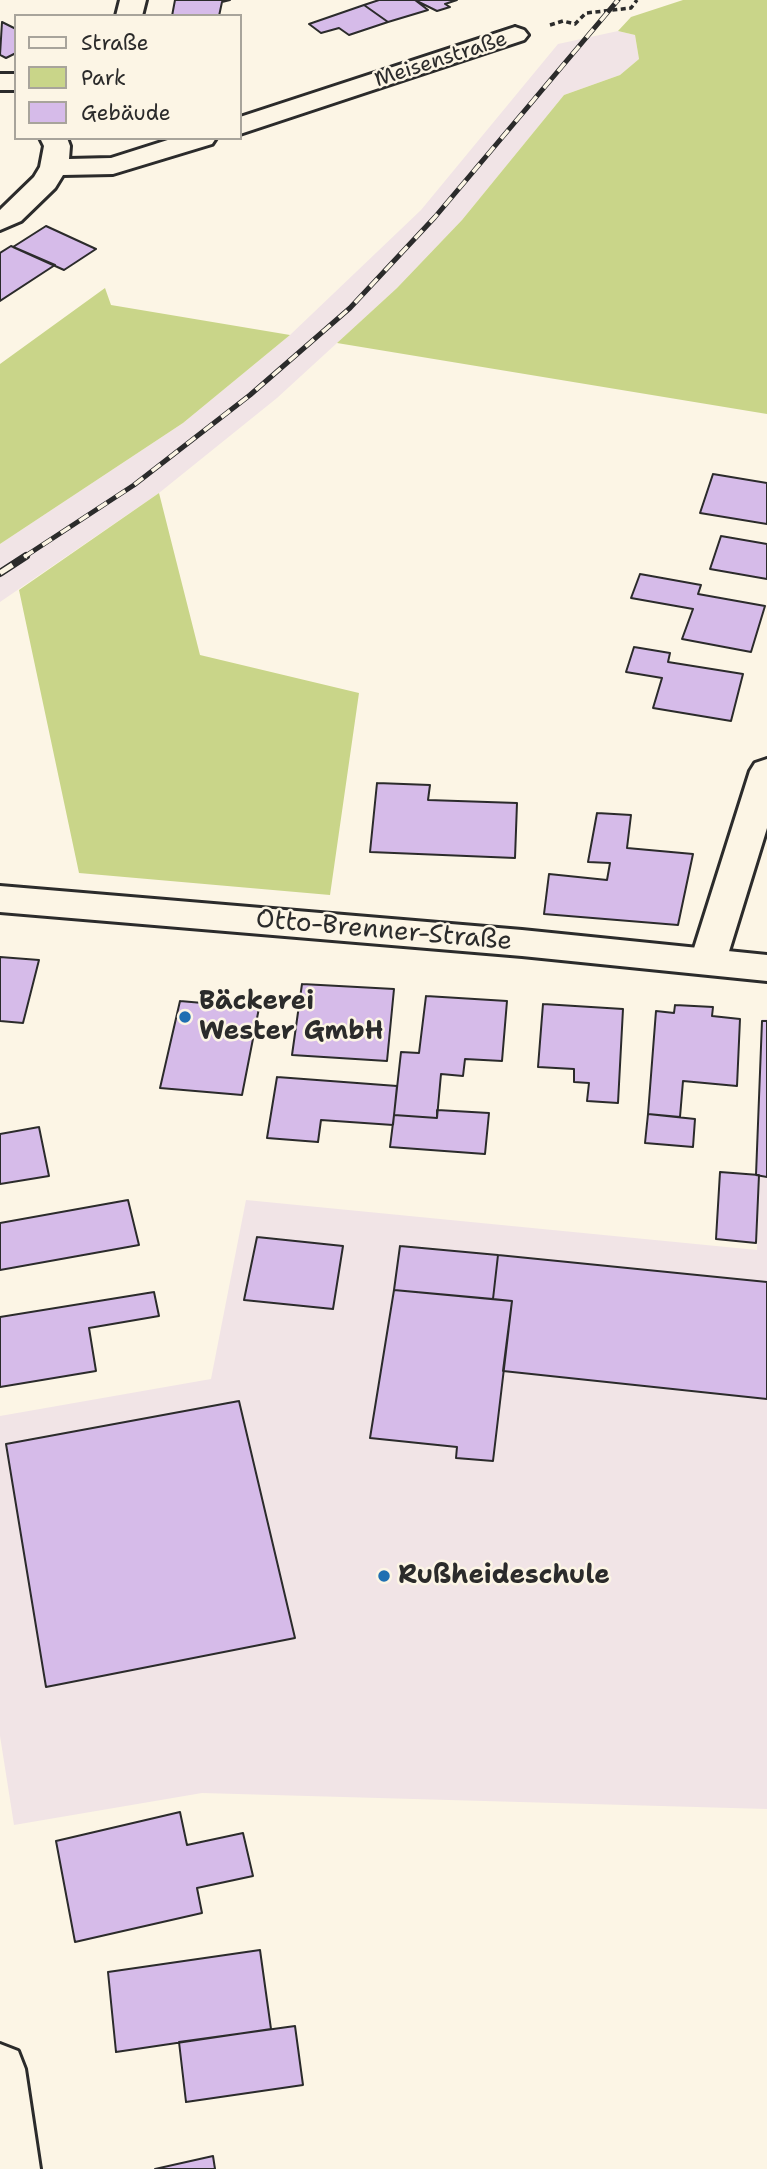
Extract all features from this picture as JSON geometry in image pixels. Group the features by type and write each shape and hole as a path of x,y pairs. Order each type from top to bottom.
{"street":[{"name":"Meisenstraße","path":"242,125 515,35"},
{"path":"0,222 31,198 54,167 57,146 54,140"},
{"path":"54,167 113,166 197,140"},
{"path":"708,961 767,771"},
{"name":"Otto-Brenner-Straße","path":"0,899 767,968"},
{"path":"0,2069 14,2169"}],"path":[{"name":"Meisenstraße","path":"515,35 563,21 575,24 586,13 631,8 637,0"}],"shaded area":[{"path":"618,31 635,35 639,59 620,75 564,95 462,220 397,288 277,398 159,493 0,602 0,544 183,423 290,335 421,210 558,44"},
{"name":"Rußheideschule","path":"762,1019 767,1019 767,1809 202,1793 14,1825 0,1736 0,1416 211,1379 246,1200 757,1250"}],"green space":[{"path":"683,0 767,0 767,414 337,343 397,288 462,220 564,95 620,75 639,59 635,35 618,31 631,17"},
{"path":"105,288 111,305 290,335 183,423 0,544 0,364"},
{"path":"159,493 200,655 359,693 330,895 79,873 19,590"}],"building":[{"path":"175,0 230,0 222,2 219,14 172,14"},
{"path":"379,0 415,0 428,10 388,22 364,5"},
{"path":"415,0 457,0 445,4 450,7 437,11"},
{"path":"364,5 388,22 349,35 339,28 321,33 309,24"},
{"path":"2,22 14,28 14,54 6,58 0,55"},
{"path":"46,226 96,249 64,270 13,247"},
{"path":"11,246 55,265 0,301 0,253"},
{"path":"713,474 767,483 767,524 700,513"},
{"path":"721,536 767,544 767,579 710,569"},
{"path":"640,574 701,585 698,594 765,606 751,652 682,639 693,609 631,598"},
{"path":"634,647 670,653 668,662 743,674 731,721 653,708 662,678 626,672"},
{"path":"377,783 430,785 428,800 517,803 515,858 370,852"},
{"path":"597,813 631,815 627,848 693,854 678,925 544,914 549,874 607,880 610,863 588,862"},
{"path":"0,957 39,960 23,1023 0,1021"},
{"path":"302,984 394,989 387,1061 292,1055"},
{"path":"426,996 507,1001 502,1061 465,1059 463,1076 441,1074 437,1118 394,1115 401,1052 419,1053"},
{"path":"180,1001 259,1008 242,1095 160,1088"},
{"path":"543,1004 623,1009 618,1103 587,1101 589,1083 574,1082 574,1069 538,1067"},
{"path":"675,1005 713,1007 712,1016 740,1019 737,1086 683,1081 680,1117 648,1114 656,1011 674,1013"},
{"path":"762,1021 767,1021 767,1177 756,1175"},
{"path":"277,1077 397,1086 393,1125 321,1120 318,1142 267,1138"},
{"path":"437,1110 489,1113 485,1154 390,1147 394,1115 437,1118"},
{"path":"648,1114 695,1119 693,1147 645,1143"},
{"path":"39,1127 49,1176 0,1184 0,1134"},
{"path":"720,1172 759,1175 756,1243 716,1239"},
{"path":"128,1200 139,1245 0,1270 0,1223"},
{"path":"257,1237 343,1246 333,1309 244,1300"},
{"path":"400,1246 498,1255 493,1299 394,1290"},
{"path":"498,1255 767,1282 767,1399 503,1371 512,1301 493,1299"},
{"path":"394,1290 512,1301 493,1461 456,1458 457,1447 370,1438"},
{"path":"154,1292 159,1316 89,1328 96,1371 0,1387 0,1317"},
{"path":"239,1401 295,1638 46,1687 6,1444"},
{"path":"180,1812 187,1845 243,1833 253,1876 197,1888 202,1913 75,1942 56,1841"},
{"path":"260,1950 271,2029 116,2052 108,1972"},
{"path":"295,2026 303,2085 186,2102 179,2042"},
{"path":"213,2156 215,2169 155,2169"}],"railway":[{"path":"24,557 134,485 250,395 350,308 435,217 618,0"},
{"path":"0,573 26,556"}],"place":[{"name":"Bäckerei Wester GmbH","path":"185,1017"},
{"name":"Rußheideschule","path":"384,1576"}]}
